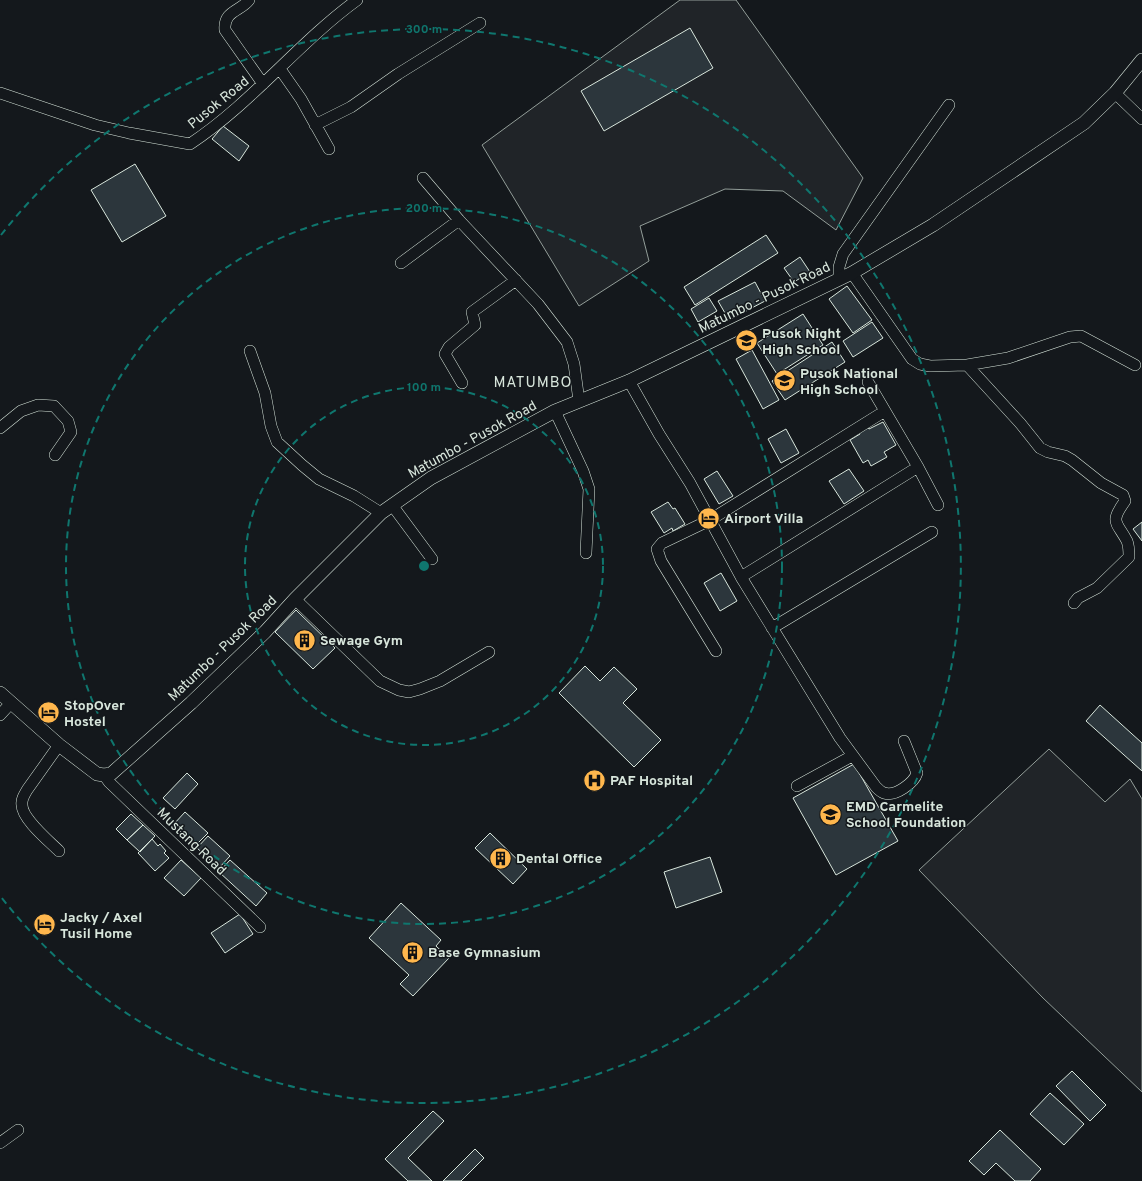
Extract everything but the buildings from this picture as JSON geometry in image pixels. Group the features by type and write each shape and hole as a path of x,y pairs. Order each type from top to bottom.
{"street":[{"path":"249,0 228,16 224,23 225,30 263,84"},
{"name":"Pusok Road","path":"0,93 95,126 190,144 205,134 280,69 332,18 352,1"},
{"path":"315,125 351,107 398,74 480,23"},
{"name":"Matumbo - Pusok Road","path":"104,775 111,774 191,703 265,632 295,599 382,513 431,478 555,411 629,381 852,273 933,225 1084,123 1115,93 1142,60"},
{"path":"280,69 301,99 329,149"},
{"path":"1115,93 1142,119"},
{"path":"839,279 839,267 843,254 949,105"},
{"path":"423,178 459,220 538,304 567,342 574,364 579,400"},
{"path":"401,263 459,220"},
{"path":"852,273 912,359 920,364 930,366 967,365 1008,358 1070,337 1081,336 1135,366"},
{"path":"462,383 445,354 449,347 475,325 472,312 516,280"},
{"path":"250,351 265,393 271,426 277,442 319,479 354,496 382,513"},
{"path":"967,365 1020,423 1040,448 1048,452 1065,456 1101,483 1123,495 1125,501 1117,512 1116,523 1127,542 1129,557 1097,588 1078,598 1074,603"},
{"path":"629,381 659,434 690,483 741,577 840,738 876,787 884,793 894,793 911,782 917,773 904,741"},
{"path":"868,382 918,467 938,505"},
{"path":"0,428 21,412 38,405 54,406 68,421 71,432 55,455"},
{"path":"555,411 583,471 588,489 586,553"},
{"path":"716,651 661,560 657,549 662,543 710,520 885,411"},
{"path":"741,577 918,467"},
{"path":"392,505 432,559"},
{"path":"772,628 932,532"},
{"path":"295,599 380,681 399,690 409,692 440,681 489,652"},
{"path":"0,693 59,745 97,774 104,775"},
{"path":"0,715 11,703"},
{"path":"59,745 27,790 23,797 22,806 27,818 59,851"},
{"path":"798,786 852,756"},
{"name":"Mustang Road","path":"104,775 109,782 260,927"},
{"path":"0,1143 18,1130"}],"shaded area":[{"path":"680,0 736,0 863,178 836,230 783,191 725,189 640,226 649,261 579,306 482,145"},
{"path":"1049,749 1105,802 1130,779 1142,799 1142,1092 1043,998 919,870"}],"place":[{"name":"Pusok Night High School","path":"746,341"},
{"name":"Pusok National High School","path":"784,381"},
{"name":"Airport Villa","path":"708,518"},
{"name":"Sewage Gym","path":"305,640"},
{"name":"StopOver Hostel","path":"49,713"},
{"name":"PAF Hospital","path":"595,780"},
{"name":"EMD Carmelite School Foundation","path":"830,814"},
{"name":"Dental Office","path":"501,858"},
{"name":"Jacky / Axel Tusil Home","path":"45,925"},
{"name":"Base Gymnasium","path":"413,952"}],"district":[{"name":"MATUMBO","path":"533,382"}]}
